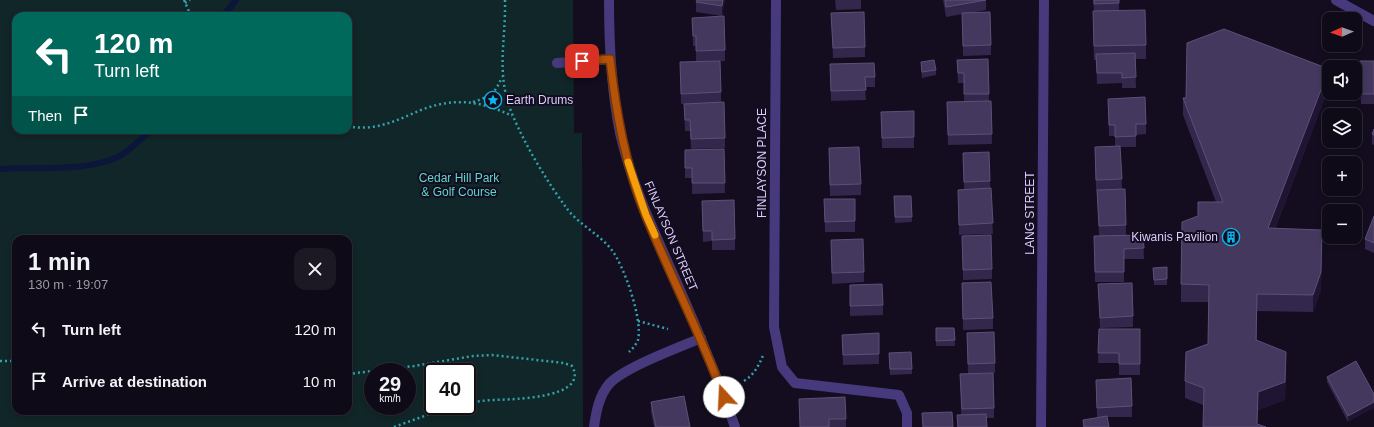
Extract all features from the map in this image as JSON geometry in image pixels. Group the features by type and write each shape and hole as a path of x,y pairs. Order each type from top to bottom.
{"street":[{"name":"FINLAYSON STREET","path":"609,0 610,59 620,133 632,175 646,215 701,338 735,427"},
{"name":"FINLAYSON PLACE","path":"776,0 774,327 782,367 795,383 899,395 907,413 907,427"},
{"name":"LANG STREET","path":"1041,427 1044,0"},
{"path":"1336,0 1374,21"},
{"path":"1345,6 1356,0"},
{"path":"557,64 610,59"},
{"path":"594,427 598,404 609,384 625,372 701,338"}],"path":[{"path":"189,12 185,1 190,0"},
{"path":"505,0 502,76 513,116 530,150 569,212 606,244 616,256 632,296"},
{"path":"472,102 492,95 496,90 502,76"},
{"path":"352,126 367,128 382,126 439,104 472,102 489,105 513,116"},
{"path":"638,321 668,329"},
{"path":"744,381 751,376 759,366 774,327"},
{"path":"424,363 473,356 492,356 564,363 572,366 575,371 573,382 568,386 545,396 476,402"},
{"path":"0,361 12,361"},
{"path":"352,373 424,363"},
{"path":"394,427 427,415"}],"green space":[{"name":"Cedar Hill Park & Golf Course","path":"0,0 573,0 574,133 582,133 583,427 0,427"}],"building":[{"path":"697,0 723,0 722,6 696,2"},
{"path":"945,0 986,0 946,7"},
{"path":"1094,0 1119,0 1119,3 1094,4"},
{"path":"1145,10 1146,45 1094,46 1093,11"},
{"path":"864,12 865,47 833,48 831,13"},
{"path":"990,12 991,45 963,46 962,13"},
{"path":"724,16 725,50 696,51 696,36 693,36 692,18"},
{"name":"Kiwanis Pavilion","path":"1224,29 1322,66 1322,87 1268,228 1322,230 1321,272 1313,295 1257,294 1256,340 1286,352 1285,382 1258,392 1257,424 1266,427 1203,427 1204,388 1185,381 1186,352 1208,344 1209,285 1181,284 1182,222 1198,216 1198,202 1223,202 1183,98 1186,98 1187,43"},
{"path":"1135,53 1136,77 1122,78 1122,73 1097,73 1096,54"},
{"path":"988,59 989,94 964,94 964,73 958,73 957,60"},
{"path":"934,60 936,70 922,72 921,62"},
{"path":"720,61 721,92 681,94 680,62"},
{"path":"1362,61 1374,61 1374,94 1362,94"},
{"path":"874,63 875,77 865,77 866,90 831,91 830,64"},
{"path":"1145,97 1146,124 1136,124 1136,136 1115,137 1115,125 1109,125 1108,99"},
{"path":"991,101 992,134 948,135 947,102"},
{"path":"724,102 725,138 691,139 690,120 685,120 684,104"},
{"path":"914,111 914,137 882,138 881,112"},
{"path":"1120,146 1122,179 1096,180 1095,147"},
{"path":"859,147 861,184 830,185 829,148"},
{"path":"724,149 725,183 692,183 692,168 685,168 685,150"},
{"path":"989,152 990,181 964,182 963,153"},
{"path":"991,188 993,223 959,225 958,190"},
{"path":"1125,189 1126,225 1099,226 1097,190"},
{"path":"894,196 911,196 912,217 895,217"},
{"path":"824,199 855,199 855,221 825,222"},
{"path":"734,200 735,239 712,240 712,231 703,231 702,201"},
{"path":"1374,216 1374,243 1365,239"},
{"path":"991,235 992,269 963,270 962,236"},
{"path":"1143,235 1144,248 1124,249 1124,272 1095,272 1094,236"},
{"path":"863,239 864,272 832,273 831,240"},
{"path":"1167,267 1167,279 1154,280 1153,268"},
{"path":"991,282 993,318 963,319 962,283"},
{"path":"1132,283 1133,316 1100,318 1098,284"},
{"path":"882,284 883,305 850,306 850,285"},
{"path":"936,328 954,328 955,340 936,341"},
{"path":"1099,329 1140,329 1140,364 1119,364 1119,353 1098,353"},
{"path":"994,332 995,363 968,364 967,333"},
{"path":"879,333 879,354 843,355 842,335"},
{"path":"911,352 912,369 890,369 889,353"},
{"path":"1356,361 1374,394 1374,402 1348,416 1327,377"},
{"path":"993,373 994,408 962,409 960,374"},
{"path":"1131,378 1132,406 1097,408 1096,380"},
{"path":"684,396 690,427 656,427 651,402"},
{"path":"845,397 846,419 829,419 829,427 800,427 799,399"},
{"path":"952,412 953,427 923,427 922,413"},
{"path":"986,414 987,427 958,427 957,415"},
{"path":"1107,416 1109,427 1084,427 1083,420"}],"waterway":[{"path":"226,12 236,0"},
{"path":"0,169 63,168 95,164 121,155 147,134"}],"slow traffic":[{"path":"628,162 646,215 655,235"}],"place":[{"name":"Earth Drums","path":"493,100"},
{"name":"Kiwanis Pavilion","path":"1231,237"}],"route":[{"path":"582,61 610,59 620,133 632,175 646,215 701,338 724,397"}]}
